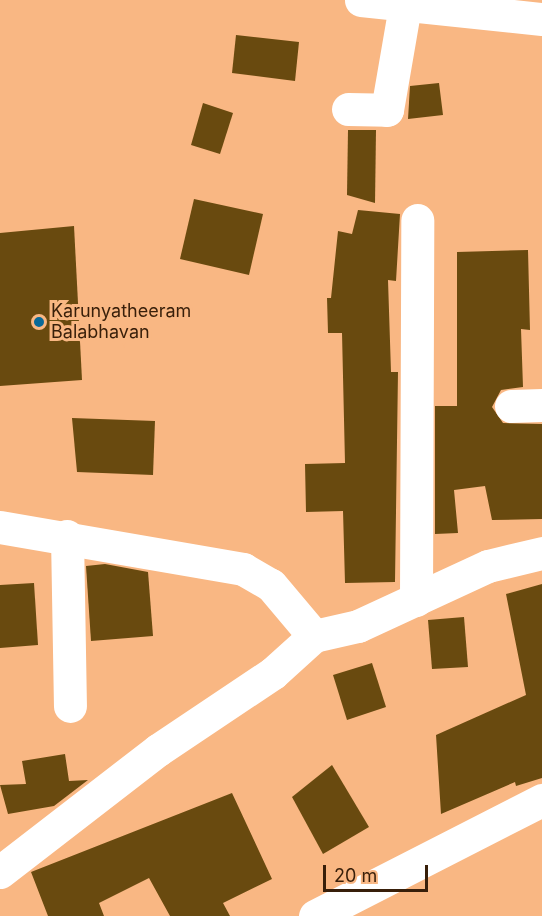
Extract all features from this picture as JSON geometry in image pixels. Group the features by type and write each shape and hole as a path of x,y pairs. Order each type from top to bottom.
{"street":[{"path":"357,1 542,19"},
{"path":"348,109 387,110 405,6"},
{"path":"416,600 417,220"},
{"path":"0,527 67,536 243,569 271,585 314,636"},
{"path":"67,536 70,706"},
{"path":"5,862 96,802 158,750 273,673 314,636 358,626 488,566 542,553"},
{"path":"315,916 542,800"}],"building":[{"path":"236,35 299,42 295,81 232,73"},
{"path":"439,83 443,115 408,119 410,86"},
{"path":"203,103 233,113 220,154 191,145"},
{"path":"348,130 376,130 375,203 347,195"},
{"path":"194,199 263,214 249,275 180,259"},
{"path":"358,210 400,214 396,281 388,280 391,372 398,372 395,582 345,583 343,511 306,512 305,464 345,463 342,333 328,333 327,298 331,298 338,231 352,234"},
{"name":"Karunyatheeram Balabhavan","path":"74,226 82,380 0,386 0,233"},
{"path":"528,250 530,330 521,329 523,387 501,390 492,407 503,423 542,424 542,519 492,520 485,486 454,490 458,533 435,534 435,406 457,406 457,252"},
{"path":"72,418 155,421 153,475 77,472"},
{"path":"105,564 148,572 153,636 91,641 86,566"},
{"path":"34,583 38,645 0,648 0,585"},
{"path":"542,584 542,778 516,786 515,782 441,814 436,735 526,695 506,594"},
{"path":"464,617 468,667 432,669 428,620"},
{"path":"372,663 386,707 347,720 333,675"},
{"path":"65,754 69,781 88,780 54,806 8,814 0,785 26,784 22,761"},
{"path":"332,765 369,827 323,854 292,797"},
{"path":"232,793 272,879 223,903 230,916 170,916 149,878 99,903 104,916 48,916 31,872"}],"place":[{"name":"Karunyatheeram Balabhavan","path":"39,322"}]}
